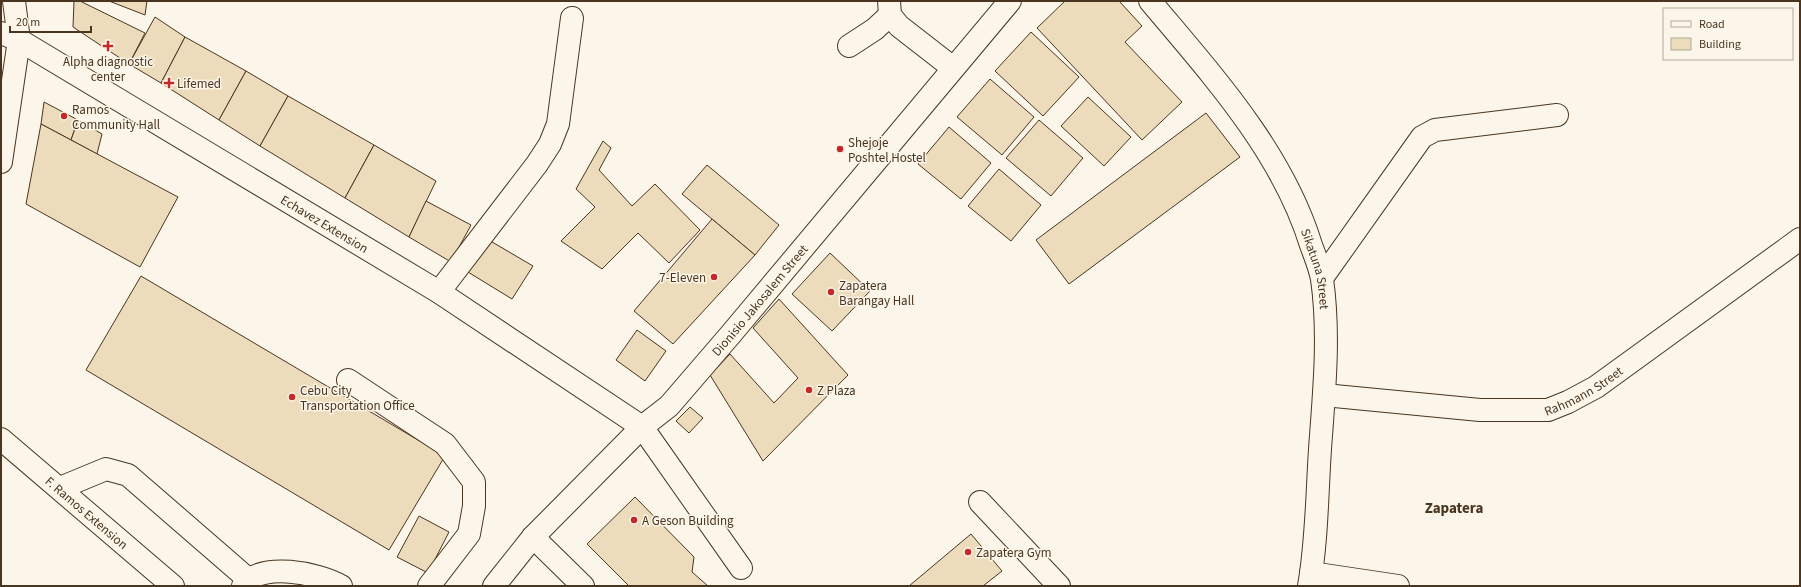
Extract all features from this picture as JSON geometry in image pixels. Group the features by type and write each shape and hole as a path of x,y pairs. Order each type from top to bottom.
{"street":[{"path":"1,162 14,1"},
{"name":"Dionisio Jakosalem Street","path":"494,586 533,537 642,427 669,406 1010,1"},
{"name":"Sikatuna Street","path":"1150,1 1227,92 1261,144 1287,187 1303,223 1322,278 1325,323 1324,395 1310,579"},
{"path":"849,46 875,29 890,8 899,26 953,68"},
{"path":"439,292 537,164 550,144 558,124 572,18"},
{"name":"Echavez Extension","path":"10,36 439,292 642,427"},
{"path":"1322,278 1422,137 1435,130 1556,115"},
{"name":"Rahmann Street","path":"1324,395 1480,410 1548,410 1568,402 1596,387 1800,239"},
{"path":"348,380 445,444 474,482 474,506 469,534 429,586"},
{"path":"642,427 741,568"},
{"name":"F. Ramos Extension","path":"1,439 173,586"},
{"path":"60,488 106,469 128,475 246,582 270,571 294,572 341,586"},
{"path":"980,502 1059,586"},
{"path":"533,537 583,586"},
{"path":"1310,579 1398,586"}],"building":[{"path":"74,1 80,1 145,33 129,64 73,27"},
{"path":"109,1 147,1 145,15"},
{"path":"1065,1 1119,1 1142,26 1125,42 1182,102 1142,140 1037,28"},
{"path":"155,17 185,37 161,83 129,64"},
{"path":"1031,32 1079,77 1043,116 995,71"},
{"path":"185,37 246,71 219,120 161,83"},
{"path":"246,71 288,96 260,146 219,120"},
{"path":"990,79 1034,117 1002,155 957,117"},
{"path":"288,96 374,145 345,198 260,146"},
{"path":"1088,97 1131,137 1104,166 1061,126"},
{"path":"44,102 78,120 71,140 41,124"},
{"path":"1206,113 1240,157 1069,284 1036,240"},
{"path":"78,120 102,134 97,154 71,140"},
{"path":"1039,120 1083,158 1051,196 1006,158"},
{"path":"41,124 178,197 140,267 26,204"},
{"path":"949,127 991,163 961,199 918,164"},
{"path":"603,141 611,148 599,170 632,206 655,184 700,230 669,263 638,233 602,269 561,241 595,207 576,189"},
{"path":"374,145 436,181 409,237 345,198"},
{"path":"707,165 779,225 755,255 682,194"},
{"path":"999,169 1041,205 1011,241 968,206"},
{"path":"426,201 471,225 451,262 409,237"},
{"path":"712,219 755,255 673,344 634,311"},
{"path":"487,239 533,266 512,299 463,269"},
{"name":"Zapatera Barangay Hall","path":"830,253 870,291 832,331 792,294"},
{"path":"141,276 445,456 389,550 86,370"},
{"name":"Z Plaza","path":"779,299 848,375 763,461 710,375 730,354 774,403 798,378 753,328"},
{"path":"637,330 666,351 645,381 616,360"},
{"path":"690,407 703,418 689,433 676,421"},
{"name":"A Geson Building","path":"635,497 694,557 692,572 708,586 629,586 587,544"},
{"path":"419,516 449,532 428,573 397,557"},
{"name":"Zapatera Gym","path":"971,534 1002,571 983,586 909,586"}],"place":[{"name":"Alpha diagnostic center","path":"108,46"},
{"name":"Lifemed","path":"169,83"},
{"name":"Ramos Community Hall","path":"64,116"},
{"name":"Shejoje Poshtel Hostel","path":"840,149"},
{"name":"7-Eleven","path":"714,277"},
{"name":"Zapatera Barangay Hall","path":"831,292"},
{"name":"Z Plaza","path":"809,390"},
{"name":"Cebu City Transportation Office","path":"292,397"},
{"name":"A Geson Building","path":"634,520"},
{"name":"Zapatera Gym","path":"968,552"}],"district":[{"name":"Zapatera","path":"1454,508"}]}
